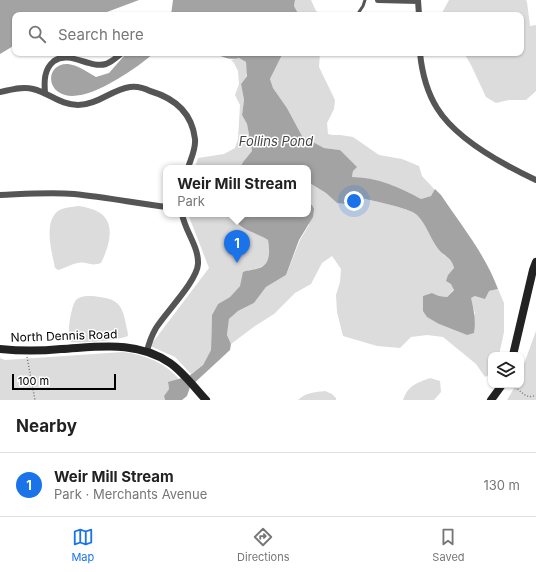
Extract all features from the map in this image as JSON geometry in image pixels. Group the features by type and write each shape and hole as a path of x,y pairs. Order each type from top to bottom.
{"main road":[{"path":"515,352 536,262"},
{"name":"North Dennis Road","path":"0,349 26,351 116,346 147,351 171,364 206,400"},
{"path":"491,400 500,388"}],"street":[{"path":"378,0 418,1 419,12"},
{"path":"44,93 46,72 52,63 57,59 68,58 87,63 104,64 109,63 118,56"},
{"path":"421,56 426,84 437,108 445,119 482,150 499,161 536,180"},
{"path":"0,92 12,89 28,88 72,105 91,103 129,87 141,88 168,97 182,109 191,123 195,143 189,165"},
{"path":"0,195 46,193 75,194 163,207"},
{"path":"147,351 157,327 197,270 198,264 196,252 183,217"}],"lane":[{"path":"360,12 365,0"}],"path":[{"path":"26,351 35,400"},
{"path":"516,388 523,395 533,397 536,395"}],"shaded area":[{"path":"295,0 311,0 316,11 318,12 297,12 294,6"},
{"path":"449,0 526,0 530,26 536,25 536,91 526,100 509,100 496,103 486,97 466,56 524,56 524,12 443,11"},
{"path":"282,56 320,56 319,67 335,100 334,109 327,123 328,134 353,137 379,155 402,159 419,166 422,176 435,190 431,196 421,199 404,190 379,181 361,177 352,177 353,171 340,150 324,148 302,136 287,108 273,88 270,79"},
{"path":"239,58 246,62 247,66 247,74 241,84 244,100 242,115 247,124 252,151 242,165 196,165 198,158 224,154 235,148 238,139 240,105 235,95 239,84 238,71 231,60"},
{"path":"311,184 326,193 337,203 345,204 355,197 398,207 413,212 417,215 436,246 452,262 454,268 448,275 454,289 447,297 432,293 439,324 467,335 475,313 470,298 498,289 504,303 504,332 500,352 488,352 488,376 485,377 476,364 443,337 427,335 411,337 400,348 377,346 343,336 337,312 336,295 340,282 341,269 332,256 322,263 311,284 295,293 274,314 231,344 227,335 229,319 238,311 254,303 266,287 286,275 300,240 309,225 311,212"},
{"path":"79,206 95,210 105,218 108,223 110,237 106,251 101,263 78,263 58,270 55,268 51,246 51,222 53,216 58,211 65,208"},
{"path":"189,217 233,217 268,240 270,252 265,265 248,270 240,286 230,297 218,304 212,315 211,350 203,365 191,374 175,357 150,346 209,268"},
{"path":"91,296 109,299 118,304 123,313 128,336 100,341 71,342 69,328 74,303 79,298"},
{"path":"536,331 536,400 507,400 514,388 524,388 524,364"},
{"path":"123,352 154,360 167,368 179,379 168,383 169,389 164,396 165,400 0,400 0,358 5,360"},
{"path":"430,378 440,381 441,392 434,400 403,400 410,388 417,383"},
{"path":"325,391 332,394 336,400 298,400 307,394"}],"water":[{"path":"0,0 139,0 107,12 12,12 12,47 0,54"},
{"path":"173,0 295,0 294,6 297,12 171,12"},
{"path":"124,56 150,56 125,75 87,94 75,96 65,95 54,88 51,77 56,68 61,65 68,64 82,69 96,77 109,73"},
{"name":"Follins Pond","path":"221,56 282,56 270,79 273,88 287,108 302,136 324,148 340,150 357,167 353,171 352,177 361,177 379,181 404,190 421,199 431,196 435,189 441,195 480,252 498,289 489,291 485,299 475,296 471,298 475,324 474,333 467,335 439,324 427,317 423,311 423,296 432,293 447,297 454,290 451,284 446,281 448,275 454,268 450,259 436,246 423,223 413,212 355,197 345,204 337,203 326,193 311,184 311,165 242,165 252,151 247,124 242,115 244,100 241,84 247,76 246,62 239,58 228,58"},
{"path":"311,204 314,209 313,217 299,240 286,275 266,287 254,303 238,311 229,319 227,335 231,344 230,350 190,387 187,396 182,400 165,400 164,396 169,389 168,382 189,376 203,365 211,350 212,315 218,304 230,297 240,286 243,272 261,267 267,262 269,254 268,240 243,228 233,217 311,217"}],"place":[{"name":"Weir Mill Stream","path":"237,263"}]}
